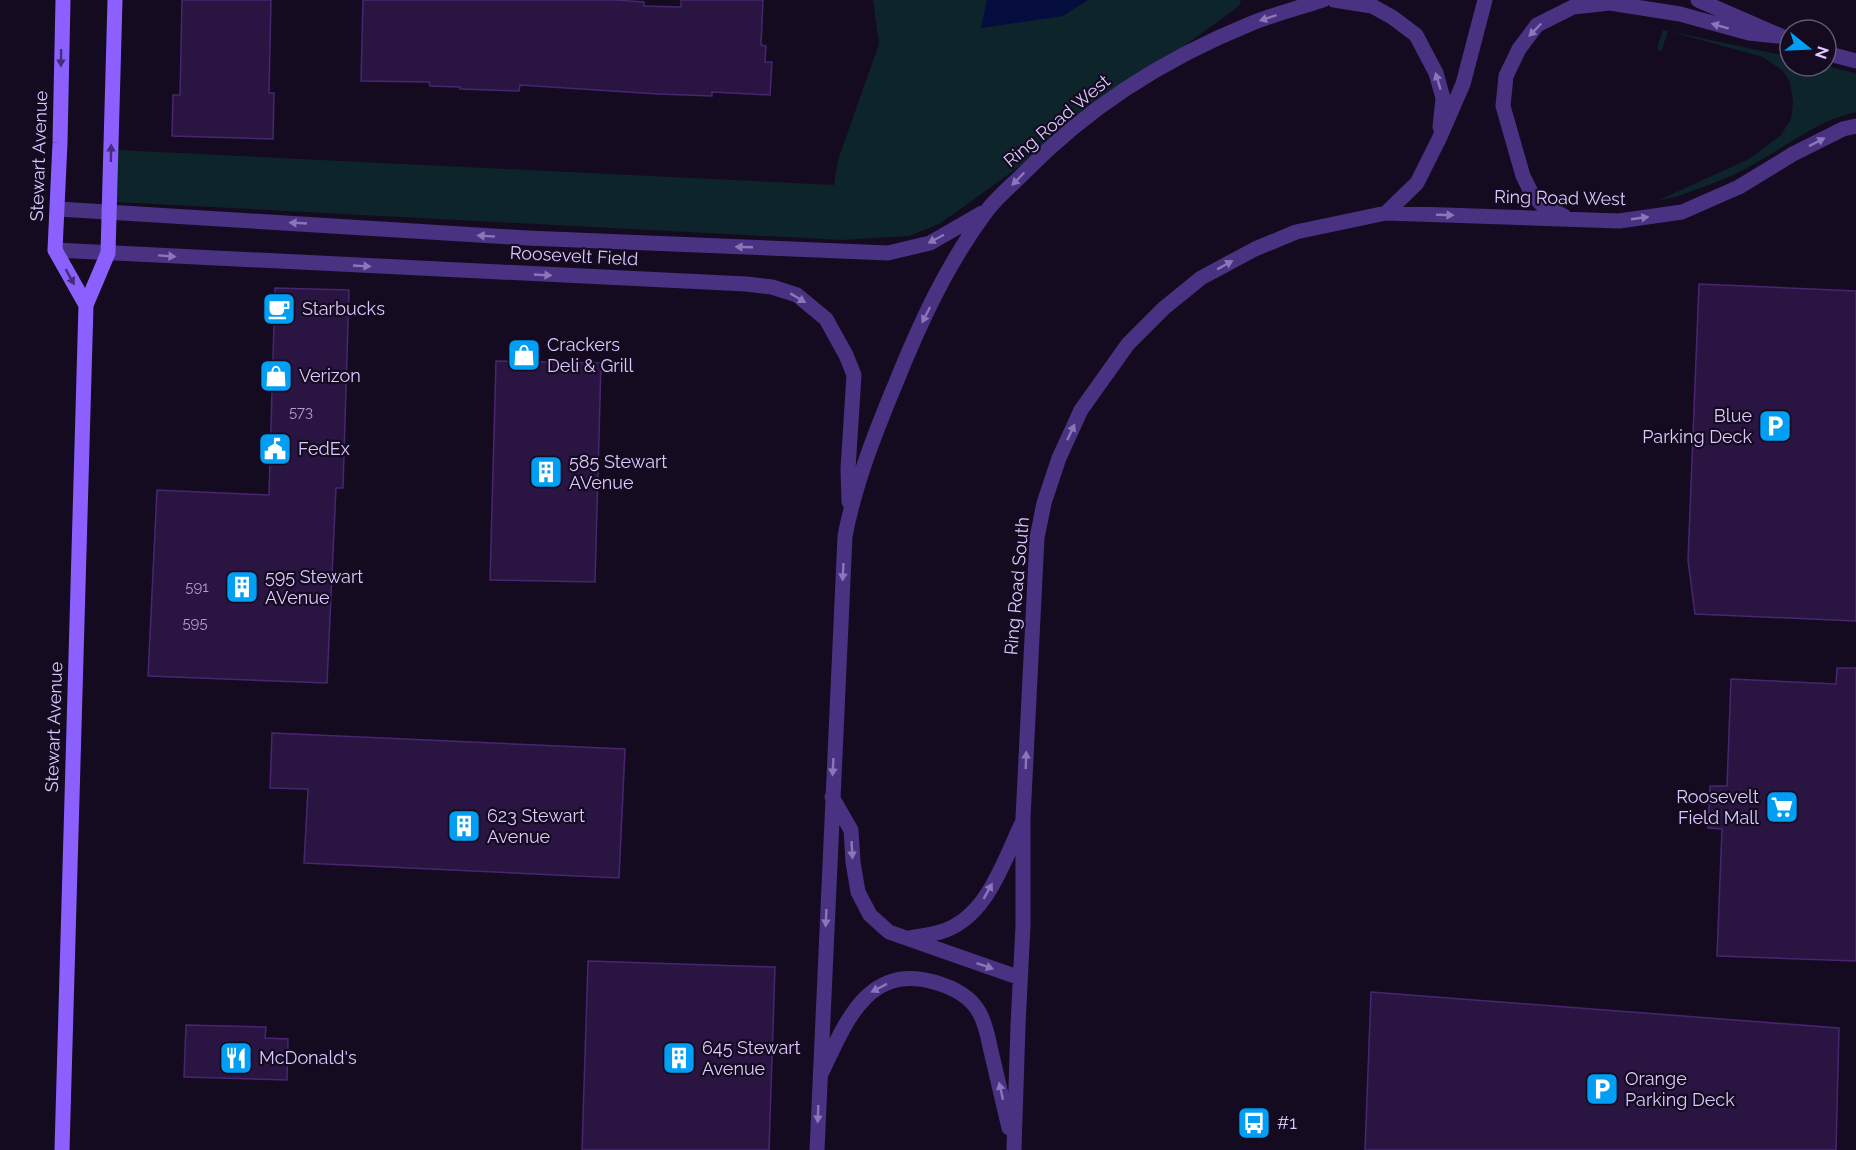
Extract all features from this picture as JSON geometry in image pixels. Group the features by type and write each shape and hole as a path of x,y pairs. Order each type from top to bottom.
{"main road":[{"name":"Stewart Avenue","path":"55,250 63,0"},
{"name":"Stewart Avenue","path":"62,1150 86,304 108,252 116,0"},
{"path":"55,250 86,304"}],"street":[{"name":"Ring Road West","path":"987,210 1039,157 1078,124 1132,84 1180,57 1251,24 1323,0"},
{"path":"1334,0 1372,6 1392,17 1416,35 1436,74 1443,98 1439,139"},
{"path":"1386,213 1417,183 1439,139 1463,84 1485,0"},
{"path":"1698,0 1778,35"},
{"path":"1569,219 1543,206 1532,194 1523,176 1503,106 1506,76 1519,49 1537,25 1573,7 1610,3 1680,14 1749,33 1778,37"},
{"path":"1838,56 1856,61"},
{"name":"Ring Road West","path":"1386,213 1619,221 1682,212 1739,187 1793,154 1842,129 1856,126"},
{"name":"Roosevelt Field","path":"57,209 527,238 888,253 930,243 987,210"},
{"path":"817,1150 845,536 849,514 880,422 909,349 956,256 987,210"},
{"name":"Ring Road South","path":"1014,1149 1023,926 1023,818 1037,538 1044,503 1059,458 1082,410 1128,344 1164,308 1201,278 1255,249 1296,232 1386,213"},
{"name":"Roosevelt Field","path":"55,250 746,284 772,287 797,295 826,319 854,375 848,469 849,514"},
{"path":"832,797 851,830 858,892 870,915 889,932 1020,978"},
{"path":"906,938 942,932 959,924 974,912 997,875 1023,818"},
{"path":"819,1078 854,1008 874,990 899,980 913,979 924,979 947,986 972,1003 983,1020 1014,1149"}],"green space":[{"path":"873,0 1241,0 1239,6 969,203 939,224 909,236 841,240 116,202 117,150 834,185 838,160 879,44"},
{"path":"1663,30 1668,31 1661,52 1657,48"},
{"path":"1669,31 1778,54 1778,67 1763,57"},
{"path":"1838,69 1856,73 1856,112 1816,127 1754,164 1710,185 1659,200 1749,159 1781,135 1791,119 1793,102 1787,78 1838,78"}],"shaded area":[{"path":"987,0 1088,0 1063,16 981,28"}],"building":[{"path":"182,0 271,0 269,93 274,93 273,139 172,136 173,95 180,95"},
{"path":"363,0 615,0 644,2 644,6 681,7 681,0 763,0 761,45 766,46 765,62 772,62 770,95 712,92 712,96 658,94 520,85 519,91 460,89 460,87 430,86 429,82 361,81"},
{"name":"Blue Parking Deck","path":"1699,284 1856,291 1856,621 1695,614 1688,560"},
{"name":"595 Stewart AVenue","path":"275,288 349,290 343,488 336,488 327,683 148,676 157,490 269,495"},
{"name":"585 Stewart AVenue","path":"496,361 601,363 595,582 490,580"},
{"name":"Roosevelt Field Mall","path":"1837,668 1856,668 1856,961 1717,956 1722,829 1708,828 1710,786 1727,786 1731,679 1836,684"},
{"name":"623 Stewart Avenue","path":"272,733 625,749 619,878 304,863 308,789 270,788"},
{"name":"645 Stewart Avenue","path":"588,961 775,967 769,1150 582,1150"},
{"name":"Orange Parking Deck","path":"1371,992 1839,1028 1836,1150 1365,1150"},
{"name":"McDonald's","path":"186,1025 266,1027 265,1038 288,1039 287,1080 184,1077"}],"place":[{"name":"Starbucks","path":"279,309"},
{"name":"Crackers Deli & Grill","path":"524,355"},
{"name":"Verizon","path":"276,376"},
{"name":"Blue Parking Deck","path":"1775,426"},
{"name":"FedEx","path":"275,449"},
{"name":"585 Stewart AVenue","path":"546,472"},
{"name":"595 Stewart AVenue","path":"242,587"},
{"name":"Roosevelt Field Mall","path":"1782,807"},
{"name":"623 Stewart Avenue","path":"464,826"},
{"name":"McDonald's","path":"236,1058"},
{"name":"645 Stewart Avenue","path":"679,1058"},
{"name":"Orange Parking Deck","path":"1602,1089"},
{"name":"#1","path":"1254,1123"}]}
